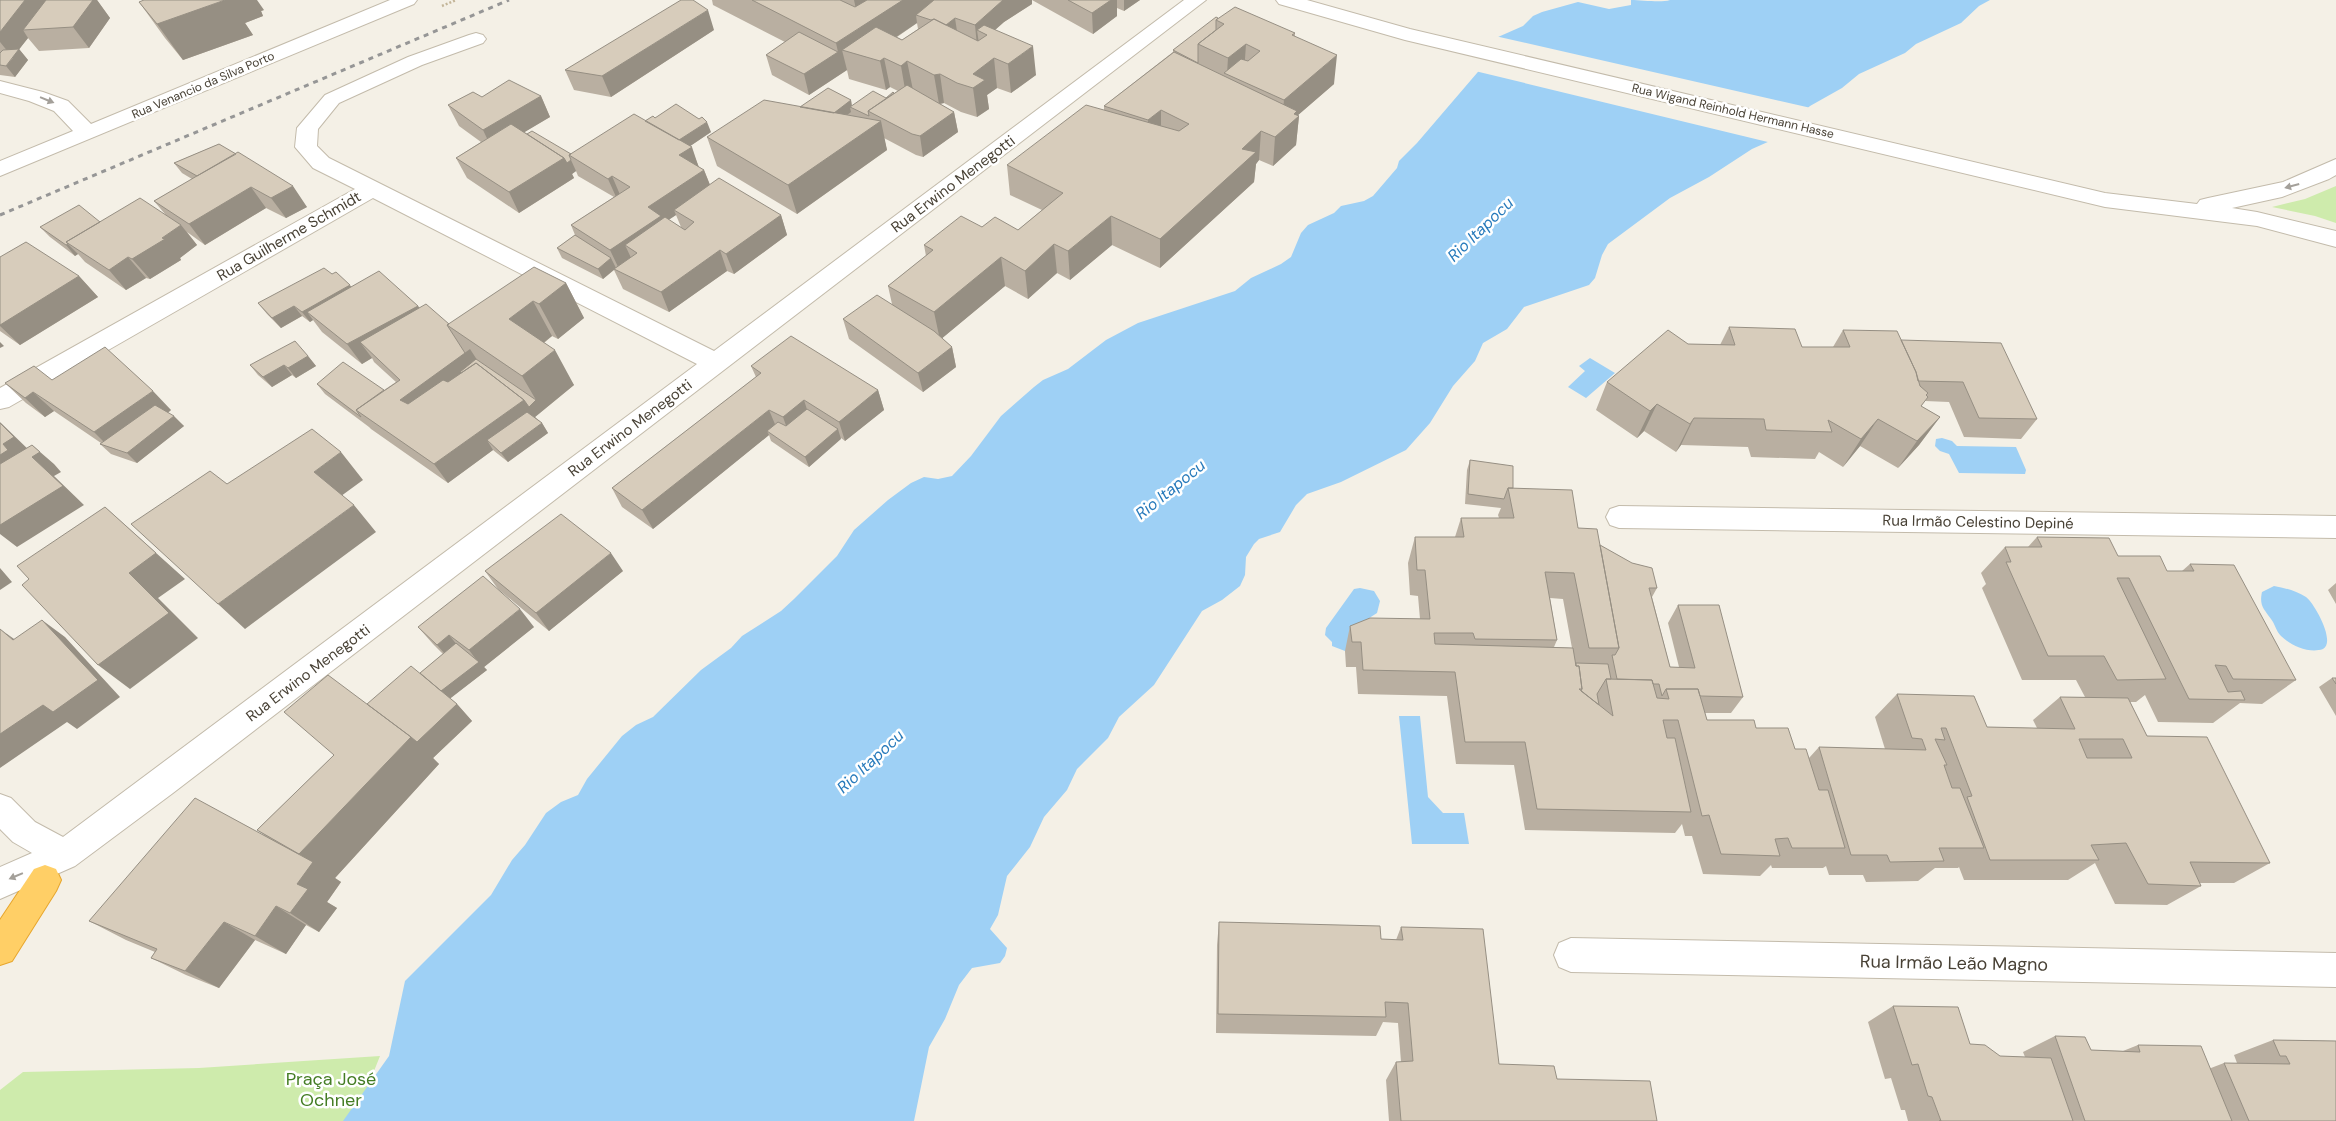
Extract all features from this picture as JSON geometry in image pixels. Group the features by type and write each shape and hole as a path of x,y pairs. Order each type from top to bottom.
{"highway":[{"path":"0,948 45,880"}],"street":[{"name":"Rua Venancio da Silva Porto","path":"0,169 407,0"},
{"name":"Rua Erwino Menegotti","path":"0,883 64,855 170,777 1196,0"},
{"name":"Rua Wigand Reinhold Hermann Hasse","path":"1286,0 1405,34 2105,200 2184,209 2283,224 2336,240"},
{"path":"374,188 321,163 306,146 308,128 332,99 415,61 476,40"},
{"path":"0,87 36,96 61,106 88,132"},
{"name":"Rua Wigand Reinhold Hermann Hasse","path":"2184,209 2299,185 2319,177 2336,166"},
{"name":"Rua Guilherme Schmidt","path":"0,400 374,188 716,364"},
{"name":"Rua Irmão Celestino Depiné","path":"1619,516 2336,527"},
{"path":"0,808 24,832 64,855"},
{"name":"Rua Erwino Menegotti","path":"0,929 45,880 64,855"},
{"name":"Rua Irmão Leão Magno","path":"1571,955 2336,970"}],"green space":[{"path":"2336,186 2336,223 2315,216 2272,207 2305,199"},
{"name":"Praça José Ochner","path":"380,1056 354,1121 0,1121 0,1090 23,1072 199,1068"}],"water":[{"name":"Rio Itapocu","path":"1631,0 1990,0 1979,6 1961,23 1916,44 1905,53 1859,74 1842,88 1810,106 1770,141 1752,149 1709,177 1670,198 1608,244 1602,255 1595,278 1589,285 1524,307 1507,329 1483,343 1475,361 1453,386 1430,423 1406,450 1341,482 1307,494 1296,505 1280,532 1259,539 1254,544 1246,557 1245,575 1240,586 1222,600 1202,611 1154,685 1119,717 1108,738 1077,769 1067,790 1044,817 1030,847 1007,876 998,915 990,929 1007,948 1005,956 1000,963 972,968 959,985 945,1019 929,1047 914,1121 343,1121 389,1056 405,981 491,895 512,860 525,845 546,813 561,802 578,795 587,779 622,736 636,725 653,717 701,670 731,648 742,636 781,611 837,556 854,530 888,500 911,483 924,477 938,479 952,476 971,456 1001,416 1043,380 1068,369 1106,340 1138,323 1235,291 1251,278 1281,264 1291,257 1301,233 1308,225 1334,213 1341,206 1364,201 1373,196 1397,168 1399,161 1417,143 1483,66 1498,37 1523,26 1533,16 1542,12 1578,2 1609,9 1631,5"},
{"path":"1590,358 1615,373 1586,398 1568,387 1585,371 1579,366"},
{"path":"1942,438 1952,441 1957,446 2016,447 2026,470 2025,474 1959,473 1949,454 1940,451 1935,446 1936,439"},
{"path":"2274,586 2295,591 2310,601 2326,631 2326,645 2323,649 2300,648 2289,643 2279,634 2261,601 2262,592"},
{"path":"1360,588 1374,591 1380,601 1377,613 1363,622 1364,643 1345,651 1332,646 1332,642 1325,635 1326,628 1354,589"},
{"path":"1399,716 1420,716 1428,797 1443,813 1464,813 1469,844 1412,844"}],"pier":[{"path":"1495,36 1811,108 1790,129 1772,143 1475,71 1480,65 1480,59 1490,40"}],"building":[{"path":"0,0 25,0 0,32"},
{"path":"46,0 93,0 73,27 23,30"},
{"path":"144,0 225,0 157,24 139,2"},
{"path":"681,0 693,0 708,10 602,76 565,70"},
{"path":"752,0 840,0 855,7 867,0 903,0 836,43"},
{"path":"934,0 1003,0 975,25 955,18 946,25 934,19 931,20 916,15"},
{"path":"1068,0 1111,0 1092,13"},
{"path":"1235,7 1295,33 1292,35 1337,55 1284,100 1224,73 1241,59 1248,61 1260,51 1246,44 1228,58 1198,44 1224,24 1216,20"},
{"path":"1216,17 1218,18 1216,20 1216,30 1198,44 1198,63 1173,50"},
{"path":"934,19 978,41 987,35 977,30 984,25 1033,46 1008,64 994,58 973,74 985,80 973,88 957,83 940,74 934,75 907,61 901,66 884,58 880,61 842,50 876,27 902,40"},
{"path":"799,32 838,52 804,74 766,55"},
{"path":"19,49 6,66 0,65 0,53 3,50"},
{"path":"1174,52 1297,111 1294,114 1299,116 1275,137 1261,131 1242,149 1256,152 1160,239 1111,216 1068,251 1054,244 1025,271 1001,257 934,312 888,286 933,250 924,245 961,216 982,227 995,217 1018,230 1063,193 1007,165 1086,105 1179,131 1189,124 1161,110 1148,120 1104,106"},
{"path":"509,80 541,96 483,130 448,105 473,92 482,97"},
{"path":"907,85 954,112 920,136 912,134 868,111"},
{"path":"828,88 851,100 834,113 800,107"},
{"path":"873,91 886,98 894,93 868,111 869,116 850,107"},
{"path":"764,100 881,121 788,185 707,137"},
{"path":"676,104 699,119 702,117 707,122 679,140 645,121 653,116 655,118"},
{"path":"634,114 692,147 679,155 704,170 648,207 661,216 610,250 571,225 630,187 612,176 608,179 569,155"},
{"path":"511,124 564,158 509,192 456,158"},
{"path":"532,131 571,154 569,155 571,160 567,163 564,158 527,134"},
{"path":"219,144 236,154 197,176 174,163"},
{"path":"238,152 293,186 271,198 251,187 189,224 154,201"},
{"path":"719,178 781,215 726,254 720,250 661,292 614,269 637,253 625,245 665,217 685,230 694,222 674,210"},
{"path":"140,198 181,225 162,238 165,239 132,259 128,257 109,270 66,242"},
{"path":"79,205 100,222 66,242 68,244 66,245 40,227"},
{"path":"575,235 611,258 598,269 557,248"},
{"path":"26,242 79,276 0,325 0,257"},
{"path":"534,267 566,283 539,304 533,301 509,319 555,350 522,376 447,325"},
{"path":"324,268 332,274 336,272 350,285 302,312 294,306 272,318 258,303"},
{"path":"379,271 418,306 347,344 307,312"},
{"path":"877,295 934,331 952,347 918,373 843,319"},
{"path":"426,304 449,324 447,325 465,353 400,400 408,404 443,380 448,382 476,363 524,400 434,464 356,410 400,380 360,342"},
{"path":"1729,327 1795,329 1802,347 1850,347 1843,330 1897,331 1916,372 1920,386 1928,393 1926,395 1928,397 1921,406 1940,417 1917,441 1878,419 1861,439 1828,420 1832,432 1766,430 1764,419 1694,418 1690,424 1657,404 1650,411 1607,382 1668,330 1688,344 1735,345"},
{"path":"791,336 878,390 839,422 804,400 783,417 769,410 642,510 612,488 761,373 751,366"},
{"path":"1901,340 2001,343 2037,419 1979,418 1963,382 1918,381 1916,372"},
{"path":"295,341 308,356 288,368 284,365 263,377 250,365"},
{"path":"105,347 153,391 94,432 33,392 25,398 5,383 34,366 52,380"},
{"path":"476,359 536,400 529,407 524,400 476,363 460,372"},
{"path":"343,362 384,390 356,410 361,417 317,384"},
{"path":"155,405 174,416 127,453 100,444"},
{"path":"807,409 838,429 805,457 767,431 778,422 786,426"},
{"path":"527,412 542,423 501,453 487,440"},
{"path":"0,423 14,437 3,444 8,450 0,455"},
{"path":"312,429 341,452 314,472 354,505 218,604 131,524 210,471 227,484"},
{"path":"32,445 40,452 32,457 63,486 0,525 0,464"},
{"path":"1470,460 1513,466 1513,488 1508,488 1504,499 1468,494"},
{"path":"1508,488 1572,490 1578,528 1597,529 1619,648 1589,648 1574,573 1545,572 1557,640 1475,639 1473,633 1434,633 1435,644 1573,648 1576,666 1579,666 1582,689 1579,689 1613,716 1606,679 1652,680 1657,698 1669,699 1666,689 1698,689 1707,720 1754,720 1756,728 1788,728 1795,749 1806,749 1819,790 1828,790 1845,848 1792,848 1788,838 1775,839 1780,856 1721,854 1709,815 1702,816 1678,720 1663,720 1667,738 1675,738 1691,812 1537,809 1525,742 1465,742 1455,672 1363,670 1361,642 1352,642 1350,626 1370,618 1430,619 1425,570 1417,570 1415,537 1464,537 1461,518 1514,518"},
{"path":"105,507 156,553 129,573 169,613 98,665 22,585 29,579 17,566"},
{"path":"561,514 611,553 536,613 485,571"},
{"path":"2037,537 2109,538 2118,556 2160,556 2167,571 2194,571 2190,564 2234,565 2296,680 2233,679 2226,666 2215,665 2228,692 2241,691 2245,700 2189,699 2129,578 2117,578 2166,679 2117,680 2104,656 2048,656 2006,562 2011,562 2005,547 2042,547"},
{"path":"1600,545 1632,563 1652,568 1657,588 1649,588 1670,667 1695,668 1678,605 1719,605 1743,697 1700,696 1698,689 1666,689 1662,696 1659,684 1653,684 1652,680 1617,679 1612,655 1615,655 1619,648"},
{"path":"483,576 520,609 469,650 449,635 437,645 418,627"},
{"path":"42,620 98,680 53,712 43,705 0,734 0,629 13,640"},
{"path":"456,643 479,662 441,691 420,673"},
{"path":"1576,663 1608,664 1611,679 1606,679 1597,694 1599,705 1581,691 1579,666 1576,666"},
{"path":"411,666 457,704 417,742 367,704"},
{"path":"328,675 411,737 299,854 257,830 334,755 284,712"},
{"path":"1897,694 1974,696 1987,727 2075,729 2060,697 2128,698 2147,736 2207,737 2270,863 2190,862 2201,886 2148,884 2126,843 2091,845 2099,860 1990,860 1967,797 1972,796 1946,728 1941,728 1945,740 1935,739 1947,765 1944,765 1952,788 1960,788 1984,848 1939,848 1944,861 1890,862 1887,855 1851,855 1819,747 1926,750 1922,739 1912,738","holes":["2079,739 2123,739 2132,758 2087,758"]},
{"path":"195,798 313,862 297,884 308,889 290,913 276,906 255,936 224,922 185,971 151,958 157,949 89,921"},
{"path":"1219,922 1380,926 1381,939 1403,940 1401,927 1483,929 1499,1064 1554,1066 1557,1079 1650,1081 1657,1121 1401,1121 1396,1062 1413,1061 1408,1003 1385,1002 1386,1017 1218,1014"},
{"path":"1893,1006 1958,1007 1970,1044 1985,1045 2000,1056 2051,1058 2073,1121 1941,1121 1932,1097 1928,1096 1918,1064 1912,1065"},
{"path":"2055,1036 2085,1037 2091,1050 2140,1052 2138,1045 2201,1046 2232,1121 2085,1121"},
{"path":"2273,1040 2336,1041 2336,1121 2249,1121 2224,1063 2290,1064 2286,1056 2280,1056"}],"railway":[{"path":"0,215 509,0"}]}
